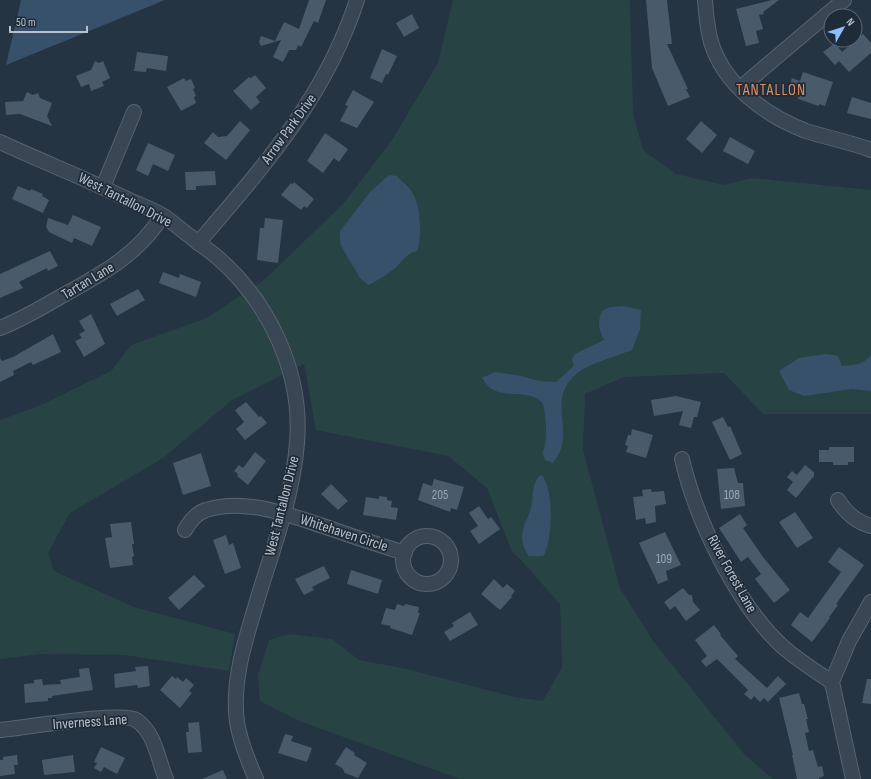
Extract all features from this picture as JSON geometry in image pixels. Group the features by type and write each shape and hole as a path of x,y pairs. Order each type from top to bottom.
{"street":[{"name":"Arrow Park Drive","path":"198,243 262,167 302,115 325,76 352,18 358,0"},
{"path":"705,0 706,19 716,54 727,75 740,88 777,118 807,131 871,150"},
{"path":"740,88 844,0"},
{"path":"103,187 134,112"},
{"name":"West Tantallon Drive","path":"0,142 103,187 162,216 217,257 251,296 270,324 291,371 298,414 297,442 292,475 284,514 243,650 237,680 237,722 248,761 256,779"},
{"name":"Tartan Lane","path":"0,328 67,294 126,258 153,230 162,216"},
{"name":"River Forest Lane","path":"682,459 688,482 701,516 729,574 746,603 756,617 782,646 832,682"},
{"path":"838,500 850,515 871,526"},
{"name":"Whitehaven Circle","path":"185,530 194,517 206,510 217,508 251,507 284,514 404,553"},
{"path":"853,779 832,682 849,641 871,602"},
{"name":"Inverness Lane","path":"0,730 126,716 137,721 149,734 166,779"}],"green space":[{"path":"453,0 630,0 633,113 643,150 676,174 724,185 752,178 871,190 871,414 763,414 724,373 624,377 585,394 583,450 620,588 653,641 745,755 773,779 460,779 302,722 260,701 258,675 269,640 289,634 332,639 359,660 407,669 514,697 543,701 562,667 560,604 512,552 487,488 448,456 316,430 304,364 232,400 163,458 70,513 48,553 54,571 134,607 235,634 229,671 125,655 42,654 0,659 0,420 41,405 111,371 131,345 207,318 264,280 343,204 392,140 438,63"}],"water":[{"path":"21,0 165,0 6,65"},
{"path":"389,175 397,176 410,189 416,200 420,222 419,245 417,251 409,254 393,270 368,285 360,278 344,251 340,243 340,231 371,191"},
{"path":"624,306 641,310 640,329 632,350 587,367 575,375 566,385 562,396 561,407 563,440 560,451 553,463 545,460 543,452 546,440 546,424 543,404 538,399 523,394 501,393 487,385 482,378 495,372 521,376 539,381 556,382 574,366 572,359 575,354 604,340 599,326 602,311 610,307"},
{"path":"826,354 838,356 842,366 861,363 871,355 871,391 852,389 804,396 789,390 779,371 799,358"},
{"path":"541,475 545,481 550,501 551,514 549,540 543,556 529,556 522,541 522,535 532,503 534,485"}],"building":[{"path":"309,0 326,0 318,23 314,21 301,47 298,45 296,50 289,50 283,62 273,57 281,40 261,46 259,42 261,36 275,41 284,22 299,29"},
{"path":"646,0 667,0 672,44 667,44 688,89 686,89 690,97 668,106 652,68"},
{"path":"772,0 779,0 763,12 764,14 759,15 763,29 756,31 759,43 746,46 736,9"},
{"path":"412,14 419,28 404,37 396,23"},
{"path":"863,34 871,43 871,53 849,72 839,61 835,65 823,52 828,48 839,48 842,52 847,48 863,48"},
{"path":"382,49 397,56 388,75 386,74 382,83 370,78"},
{"path":"137,52 168,56 166,71 147,68 146,72 134,71"},
{"path":"95,61 99,63 103,61 110,78 102,82 104,86 91,91 89,84 81,87 76,76 91,70"},
{"path":"803,72 833,82 825,106 819,104 819,106 798,99 798,96 787,93 792,78 800,81"},
{"path":"255,75 266,88 256,97 260,102 251,110 233,91 249,77 251,78"},
{"path":"184,78 186,81 191,79 195,88 193,89 196,96 194,97 196,103 181,111 167,87"},
{"path":"353,90 374,102 357,128 340,121 348,106 345,105"},
{"path":"27,92 33,95 38,93 40,98 52,103 47,116 52,126 20,114 6,115 5,102 23,101"},
{"path":"852,97 871,103 871,119 847,113"},
{"path":"240,121 250,130 226,160 204,143 213,132 218,137 227,136"},
{"path":"701,121 717,135 702,153 686,139"},
{"path":"325,133 348,149 339,162 334,158 323,173 307,161"},
{"path":"730,137 755,151 748,164 723,151"},
{"path":"148,143 175,155 168,171 153,164 148,176 136,170"},
{"path":"215,171 216,185 196,186 196,190 186,190 185,172"},
{"path":"294,182 314,199 307,208 304,206 301,210 281,195 291,183 293,184"},
{"path":"18,186 43,194 42,196 49,200 43,213 12,199"},
{"path":"73,215 101,227 92,246 74,238 72,243 49,232 46,227 48,218 68,225"},
{"path":"265,218 283,220 278,263 257,260 260,228 264,228"},
{"path":"50,251 58,266 48,271 47,268 19,282 23,288 0,298 0,274"},
{"path":"163,272 179,278 180,274 201,282 196,297 159,283"},
{"path":"138,289 145,300 117,316 110,304"},
{"path":"91,314 105,344 84,357 75,341 82,338 79,334 85,331 79,321"},
{"path":"53,334 61,352 33,365 31,362 13,371 14,375 0,382 0,358 2,361 13,357"},
{"path":"676,396 701,402 697,417 694,417 691,428 679,425 683,411 654,416 651,400"},
{"path":"246,402 259,417 261,416 267,423 245,440 236,429 244,422 235,410"},
{"path":"723,417 728,427 730,426 742,454 730,460 712,422"},
{"path":"632,429 653,435 646,458 626,452 628,446 625,445 628,435 631,435"},
{"path":"829,447 854,447 854,462 848,462 848,465 833,465 833,462 819,462 819,450 829,450"},
{"path":"255,452 266,461 248,485 237,476 238,474 234,471 239,465 243,468"},
{"path":"201,453 211,486 183,495 173,463"},
{"path":"805,465 814,472 814,476 796,498 787,490 793,482 787,477 792,471 797,475"},
{"path":"734,468 738,483 743,483 745,506 721,509 717,469"},
{"path":"434,479 464,487 457,510 451,508 450,512 418,500 423,483 432,486"},
{"path":"331,484 348,501 338,510 321,494"},
{"path":"651,489 652,492 664,491 666,504 655,506 656,522 646,524 645,518 636,520 633,497 643,496 642,490"},
{"path":"379,496 387,497 387,500 392,501 391,507 398,508 396,520 363,515 366,497 379,499"},
{"path":"479,506 488,519 491,517 500,529 479,544 470,531 478,526 469,513"},
{"path":"795,512 813,538 797,548 779,522"},
{"path":"740,514 747,525 743,528 763,557 790,590 774,603 755,579 761,574 748,557 741,562 719,528"},
{"path":"131,522 134,544 132,544 134,556 132,557 133,565 110,568 105,538 112,537 110,524"},
{"path":"665,532 681,565 666,571 668,580 658,584 639,543"},
{"path":"226,535 229,545 233,543 241,568 225,574 213,540"},
{"path":"839,547 864,565 836,604 838,605 829,617 830,618 812,642 791,625 800,612 808,618 841,572 828,562"},
{"path":"324,566 330,578 312,587 314,590 304,595 295,579"},
{"path":"351,570 382,580 378,594 347,584"},
{"path":"194,575 205,586 179,610 168,598"},
{"path":"494,579 503,588 507,584 515,591 511,596 512,597 500,610 481,594"},
{"path":"683,588 689,595 692,595 693,602 700,610 686,621 675,606 670,610 664,602"},
{"path":"397,604 419,607 418,613 420,613 412,635 390,628 391,626 381,624 386,608 395,610"},
{"path":"470,612 478,625 450,641 444,632 454,626 452,623"},
{"path":"714,625 721,634 720,635 738,656 735,659 767,688 778,676 786,684 768,702 764,698 760,702 754,696 751,700 744,694 748,690 717,659 706,667 701,661 707,656 695,640"},
{"path":"148,666 150,686 138,688 137,685 115,688 114,674 136,671 135,667"},
{"path":"89,668 93,690 52,696 52,698 48,698 48,701 25,703 24,684 34,683 34,680 42,679 43,685 61,684 60,680 80,677 79,669"},
{"path":"172,676 176,679 177,677 183,682 186,678 194,685 189,691 192,693 180,708 160,690"},
{"path":"867,679 871,679 871,704 862,703"},
{"path":"799,693 808,719 806,719 809,732 805,733 809,751 813,750 818,767 822,766 824,776 819,779 797,779 793,755 779,698"},
{"path":"199,722 202,752 188,753 186,732 189,732 188,723"},
{"path":"285,734 293,736 291,741 312,748 307,762 278,753"},
{"path":"101,747 125,758 117,774 104,767 101,772 94,768 97,763 94,762"},
{"path":"346,747 355,753 354,755 367,763 358,778 345,773 342,768 335,764"},
{"path":"17,755 18,765 14,765 15,774 0,776 0,760 3,760 3,757"},
{"path":"73,755 75,772 44,775 42,760"},
{"path":"223,770 227,779 202,779"}],"district":[{"name":"TANTALLON","path":"771,90"}]}
